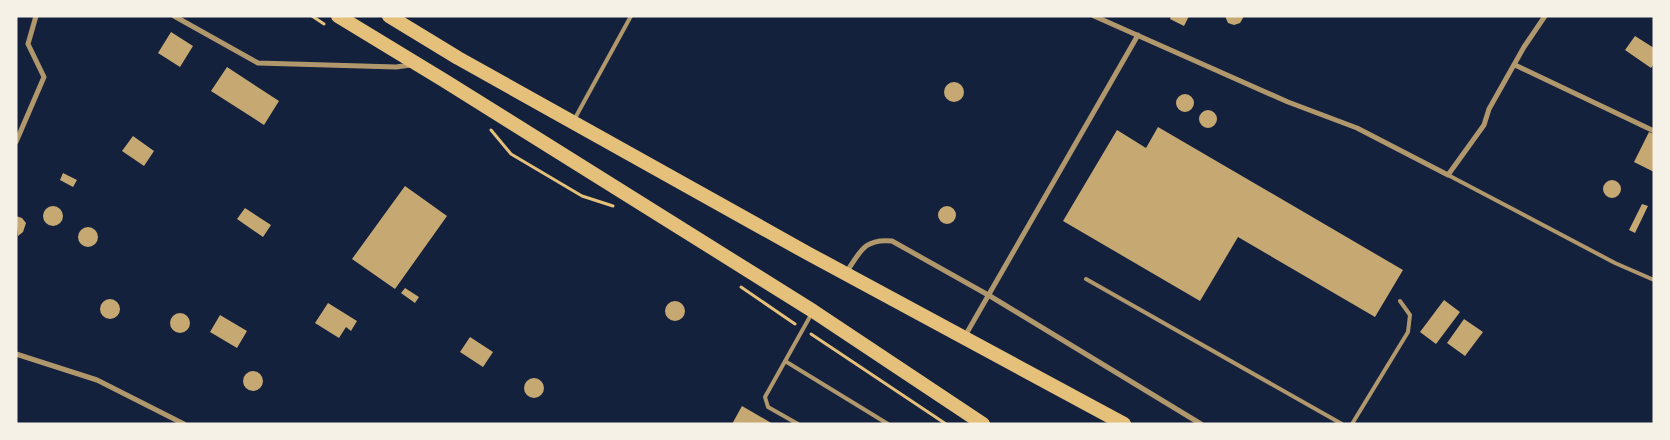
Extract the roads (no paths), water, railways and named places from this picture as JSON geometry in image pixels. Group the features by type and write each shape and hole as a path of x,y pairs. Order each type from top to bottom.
{"highway":[{"path":"389,16 573,122 1124,424"},
{"path":"333,21 416,64 813,311 975,422"}],"street":[{"path":"16,142 44,77 28,44 36,16"},
{"path":"174,16 258,63 396,68 416,64"},
{"path":"1094,16 1288,102 1357,128 1448,175 1484,125 1489,109 1524,47 1545,16"},
{"path":"965,336 990,296 1138,36"},
{"path":"1515,65 1654,131"},
{"path":"846,273 866,244 879,239 892,241 990,296 1201,424"},
{"path":"16,354 98,380 184,424"}],"lane":[{"path":"573,122 631,16"},
{"path":"1448,175 1615,263 1654,280"},
{"path":"1086,279 1342,424"},
{"path":"1352,424 1408,332 1410,315 1400,301"},
{"path":"798,424 768,407 765,401 766,394 813,311"},
{"path":"785,361 888,424"}]}
